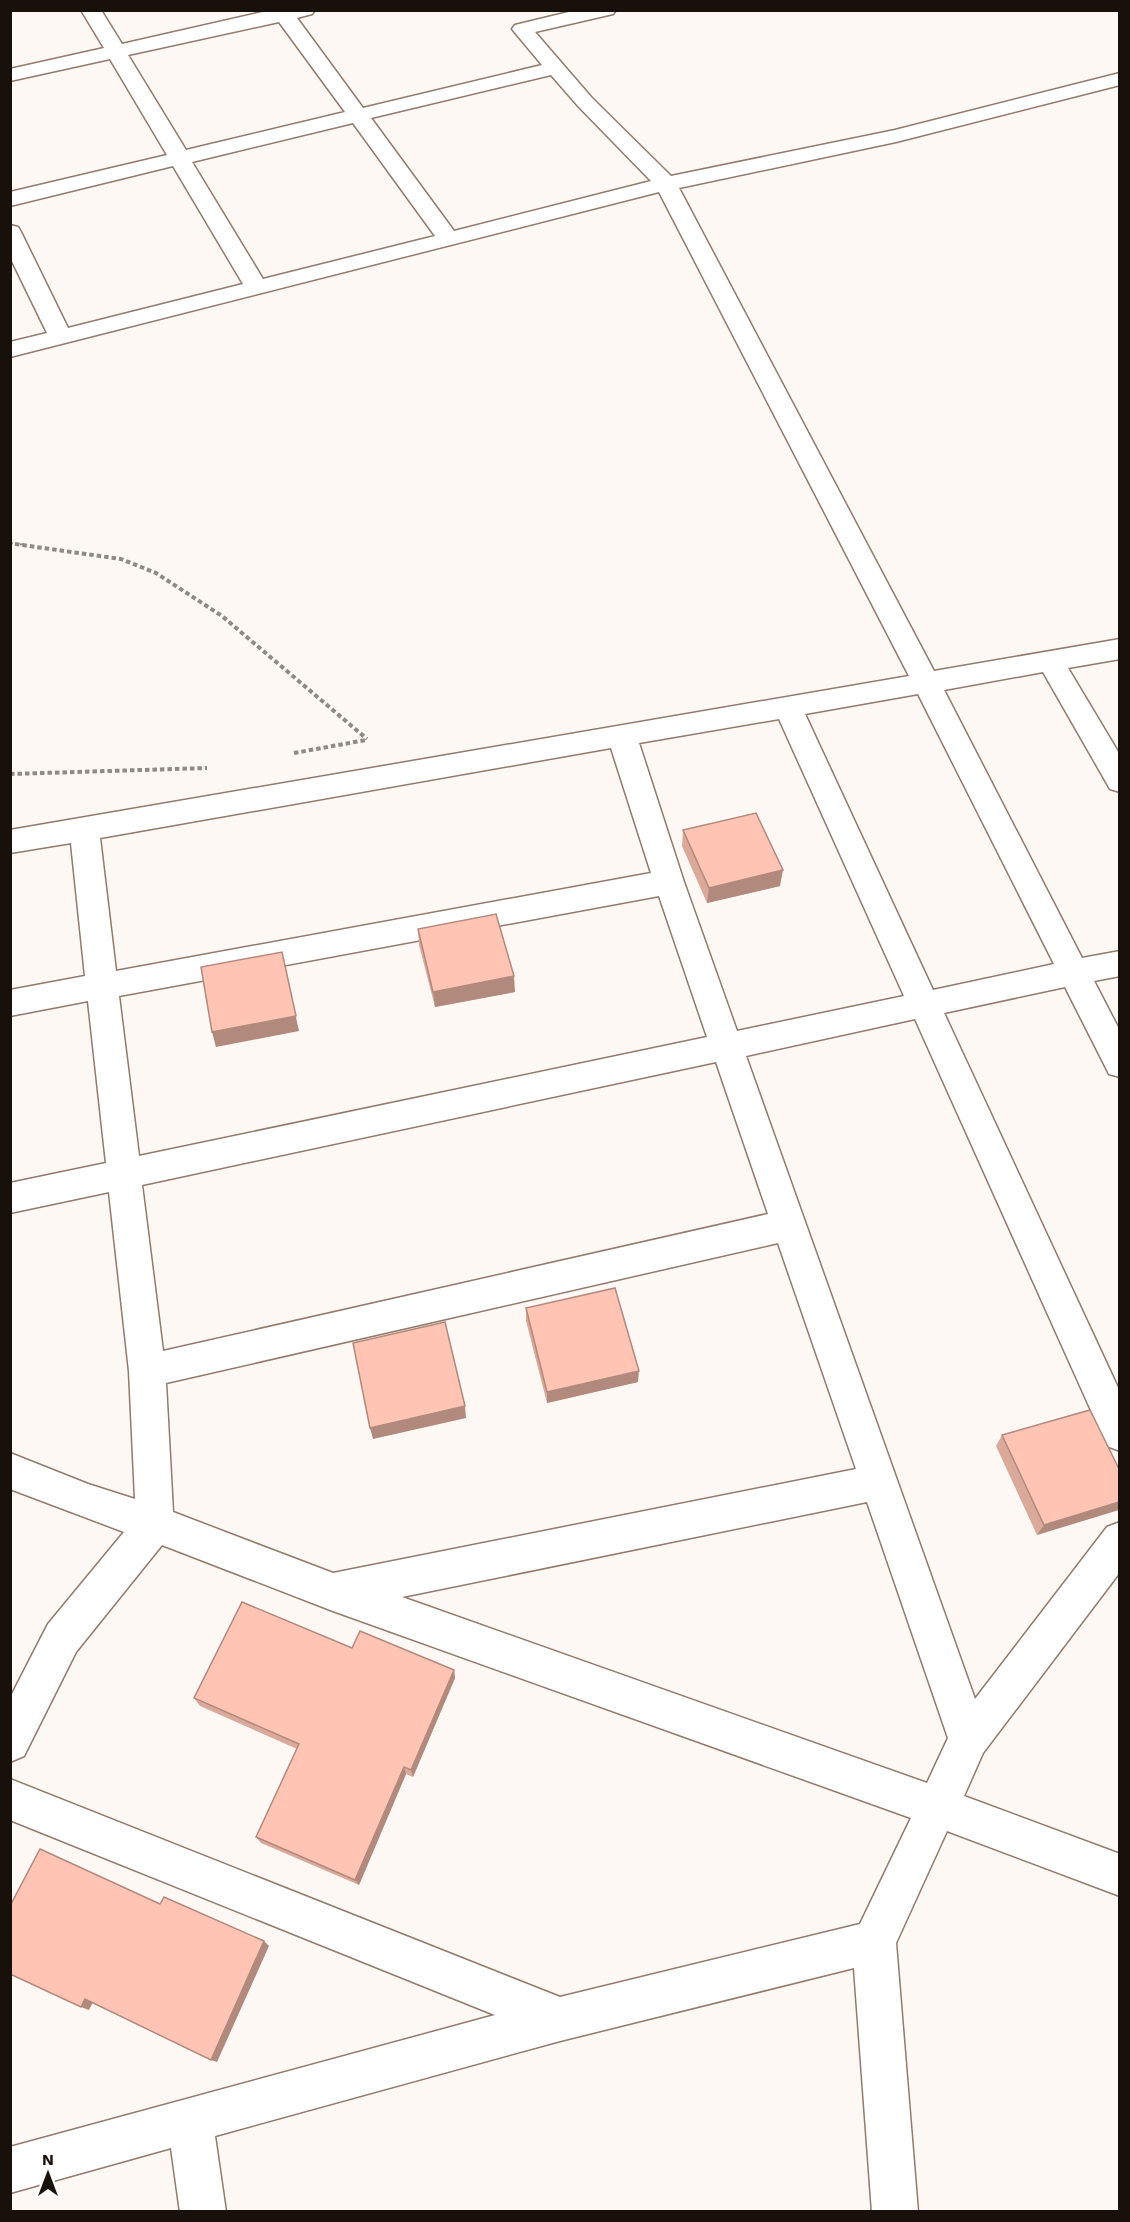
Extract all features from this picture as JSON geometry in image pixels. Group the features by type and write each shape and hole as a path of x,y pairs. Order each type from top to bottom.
{"street":[{"path":"91,10 257,288"},
{"path":"10,75 282,13 305,10"},
{"path":"606,10 517,23 585,102 666,184 926,682 1119,1064"},
{"path":"282,13 449,239"},
{"path":"10,199 555,68"},
{"path":"10,350 666,184 896,136 1119,79"},
{"path":"10,232 62,337"},
{"path":"10,842 1119,649"},
{"path":"1050,661 1119,781"},
{"path":"788,707 1119,1434"},
{"path":"622,736 669,882 969,1739"},
{"path":"10,1742 62,1638 155,1524 147,1371 84,829"},
{"path":"10,1003 669,882"},
{"path":"10,1198 1119,963"},
{"path":"147,1371 789,1225"},
{"path":"10,1471 333,1592 938,1807 1119,1875"},
{"path":"333,1592 879,1482"},
{"path":"896,2211 874,1942 969,1739 1119,1540"},
{"path":"10,1799 560,2019"},
{"path":"10,2170 560,2019 874,1942"},
{"path":"190,2120 202,2211"}],"path":[{"path":"10,543 121,559 156,573 222,616 367,740 289,754"},
{"path":"10,774 211,768"}],"building":[{"path":"756,813 783,870 709,888 683,830"},
{"path":"496,914 514,976 433,992 418,929"},
{"path":"282,952 296,1016 212,1032 201,967"},
{"path":"615,1288 639,1371 547,1392 526,1308"},
{"path":"445,1322 465,1406 370,1428 353,1343"},
{"path":"1090,1410 1119,1469 1119,1502 1044,1525 1002,1435"},
{"path":"242,1602 352,1648 360,1631 454,1670 411,1770 404,1767 355,1880 256,1837 299,1744 194,1698"},
{"path":"40,1849 160,1904 164,1897 264,1941 211,2060 85,1999 81,2007 10,1974 10,1906"}]}
